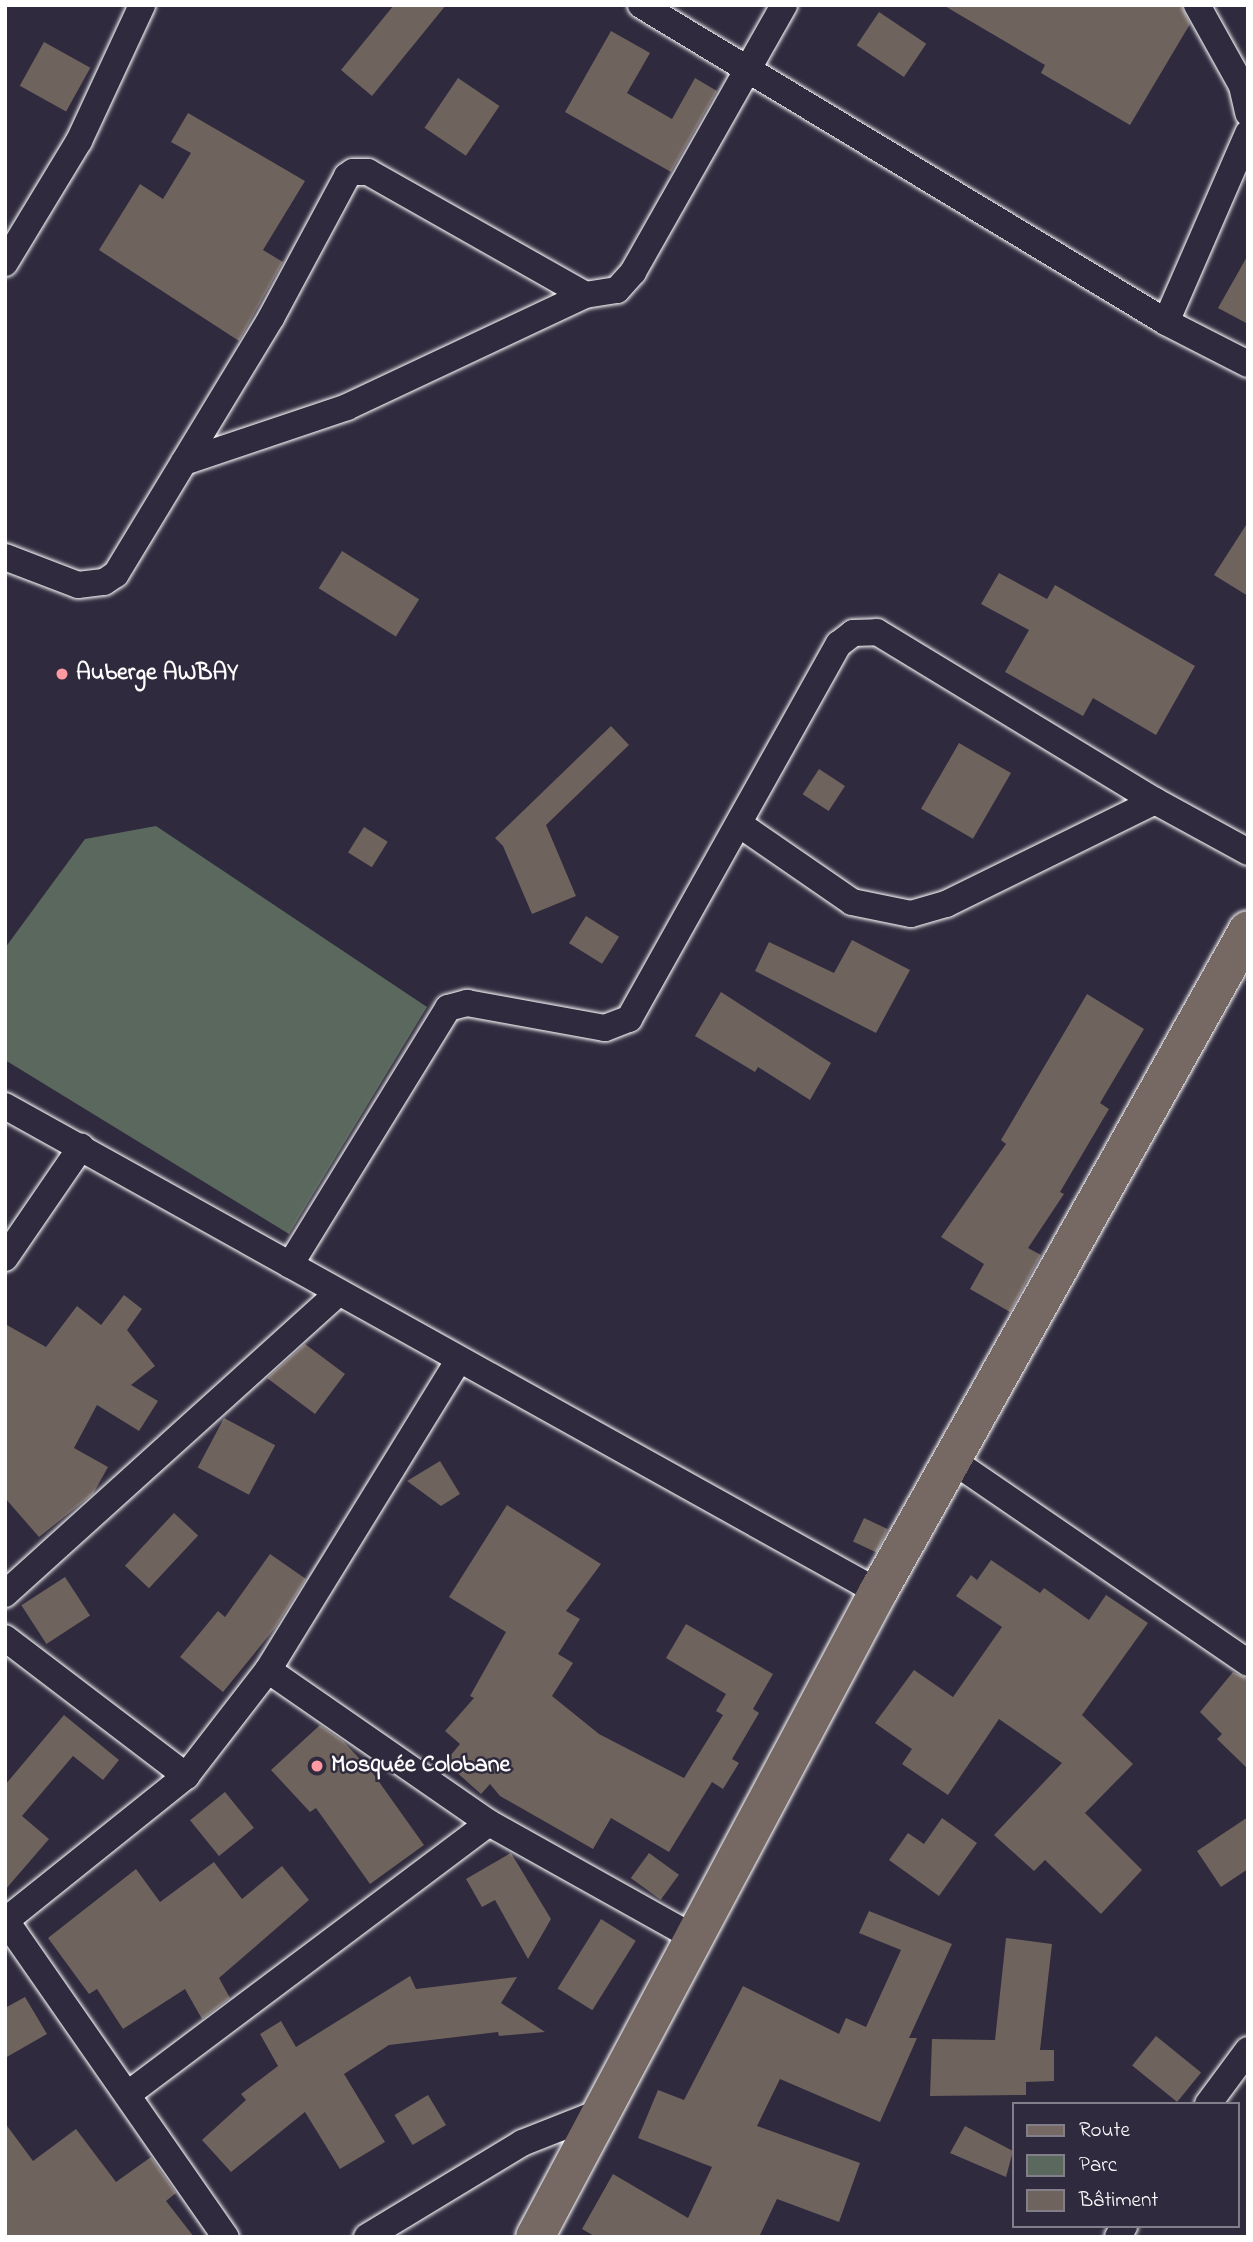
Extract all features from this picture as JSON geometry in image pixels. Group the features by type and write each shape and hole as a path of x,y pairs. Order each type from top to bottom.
{"main road":[{"path":"535,2237 878,1592 1248,930"}],"street":[{"path":"5,263 79,141 142,5"},
{"path":"641,5 1166,322 1248,364"},
{"path":"184,462 347,407 585,295 617,290 632,272 750,70 783,5"},
{"path":"1197,5 1242,86 1248,113"},
{"path":"1166,322 1248,133"},
{"path":"5,557 78,585 104,582 116,573 271,318 347,176 353,172 368,172 585,295"},
{"path":"290,1265 440,1014 467,1003 605,1028 629,1020 839,644 864,629 877,632 1155,801 1248,852"},
{"path":"739,824 852,902 911,914 946,904 1155,801"},
{"path":"5,1106 458,1361 878,1592"},
{"path":"5,1258 81,1147"},
{"path":"5,1594 338,1293"},
{"path":"226,2237 6,1921 186,1776 268,1670 458,1361"},
{"path":"952,1460 1248,1663"},
{"path":"5,1638 186,1776"},
{"path":"268,1670 489,1823 695,1938"},
{"path":"128,2094 489,1823"},
{"path":"1209,2102 1248,2050"},
{"path":"367,2237 522,2143 603,2111"}],"green space":[{"path":"156,826 427,1007 289,1234 5,1060 5,948 85,839"}],"building":[{"path":"394,5 446,5 372,96 341,70"},
{"path":"943,5 1181,5 1190,24 1130,125 1041,73 1045,65"},
{"path":"879,12 926,44 904,77 857,45"},
{"path":"611,31 650,53 627,93 672,119 695,78 717,91 671,172 565,112"},
{"path":"44,42 90,68 66,111 20,86"},
{"path":"458,78 499,106 466,156 424,128"},
{"path":"188,113 305,181 263,250 283,262 239,341 99,250 140,184 163,199 191,153 171,142"},
{"path":"1248,255 1248,324 1218,308"},
{"path":"1248,522 1248,596 1214,575"},
{"path":"342,551 419,599 396,637 319,588"},
{"path":"999,573 1047,599 1055,585 1195,666 1156,735 1093,698 1083,716 1005,672 1029,630 981,604"},
{"path":"611,726 629,745 546,825 576,896 532,914 503,846 495,838"},
{"path":"959,743 1011,773 973,839 921,809"},
{"path":"819,769 845,786 829,811 803,794"},
{"path":"364,827 388,842 372,867 348,852"},
{"path":"586,916 619,937 602,964 569,943"},
{"path":"852,940 910,970 876,1033 755,971 769,942 834,973"},
{"path":"721,992 831,1063 810,1100 758,1067 755,1072 695,1036"},
{"path":"1087,994 1144,1029 1100,1103 1109,1109 1060,1192 1064,1194 1028,1248 1041,1255 1010,1312 970,1289 984,1264 941,1237 1006,1144 1001,1140"},
{"path":"124,1295 142,1309 127,1330 155,1366 131,1385 158,1401 139,1431 97,1405 74,1448 108,1467 93,1494 39,1537 5,1498 5,1324 46,1347 77,1306 101,1325"},
{"path":"305,1344 345,1374 315,1414 267,1378"},
{"path":"224,1418 275,1445 249,1495 198,1467"},
{"path":"440,1461 460,1494 441,1506 407,1481"},
{"path":"507,1505 601,1564 566,1611 580,1619 558,1654 573,1663 552,1696 599,1734 684,1778 723,1715 716,1711 726,1694 666,1658 686,1624 773,1674 753,1709 759,1713 732,1759 739,1763 723,1789 712,1782 669,1852 611,1818 593,1849 500,1796 490,1784 481,1794 445,1762 460,1744 445,1731 474,1698 470,1696 506,1632 449,1597"},
{"path":"174,1513 198,1536 149,1588 125,1566"},
{"path":"864,1518 888,1529 877,1553 853,1542"},
{"path":"270,1554 306,1579 275,1628 223,1692 180,1657 218,1611 225,1617"},
{"path":"991,1560 1040,1593 1044,1588 1089,1620 1106,1595 1148,1623 1082,1715 1133,1764 1085,1813 1142,1870 1101,1914 1045,1860 1034,1871 994,1835 1062,1763 999,1719 948,1795 902,1764 912,1749 875,1723 914,1670 953,1697 1002,1627 956,1596 971,1575 977,1580"},
{"path":"65,1577 90,1616 46,1644 21,1605"},
{"path":"1233,1672 1248,1679 1248,1769 1217,1739 1222,1734 1200,1712"},
{"path":"64,1715 119,1760 103,1780 73,1756 22,1816 49,1839 5,1890 5,1785"},
{"path":"320,1725 343,1741 372,1772 424,1845 370,1884 316,1808 310,1812 271,1770"},
{"path":"225,1792 254,1828 219,1856 190,1820"},
{"path":"1248,1817 1248,1869 1221,1887 1197,1851"},
{"path":"942,1818 977,1843 939,1896 889,1860 908,1833 924,1844"},
{"path":"511,1853 551,1919 528,1959 495,1900 482,1907 466,1879"},
{"path":"649,1853 679,1875 661,1900 631,1878"},
{"path":"214,1862 242,1899 282,1866 309,1900 219,1978 230,1998 202,2019 185,1989 123,2029 97,1989 89,1994 48,1938 136,1869 160,1902"},
{"path":"869,1911 952,1944 909,2038 917,2038 880,2122 780,2079 757,2126 860,2163 839,2222 777,2199 759,2237 596,2237 582,2229 613,2174 688,2218 712,2167 638,2138 658,2090 684,2100 743,1986 839,2034 846,2018 866,2027 901,1950 859,1933"},
{"path":"601,1919 636,1941 592,2010 558,1989"},
{"path":"1006,1938 1052,1944 1040,2050 1054,2050 1054,2081 1026,2082 1026,2095 930,2096 932,2039 995,2040"},
{"path":"410,1976 416,1989 517,1977 501,2003 545,2032 499,2036 498,2032 389,2045 344,2074 385,2142 340,2169 305,2112 231,2172 202,2140 246,2100 241,2094 278,2066 260,2034 281,2021 296,2047"},
{"path":"25,1997 47,2034 5,2058 5,2008"},
{"path":"1156,2036 1201,2073 1177,2102 1132,2066"},
{"path":"428,2095 446,2125 413,2145 395,2115"},
{"path":"5,2123 33,2161 76,2129 116,2182 151,2157 176,2193 166,2201 194,2237 5,2237"},
{"path":"965,2126 1012,2150 1006,2177 950,2153"}],"place":[{"name":"Auberge AWBAY","path":"62,674"},
{"name":"Mosquée Colobane","path":"317,1766"}]}
